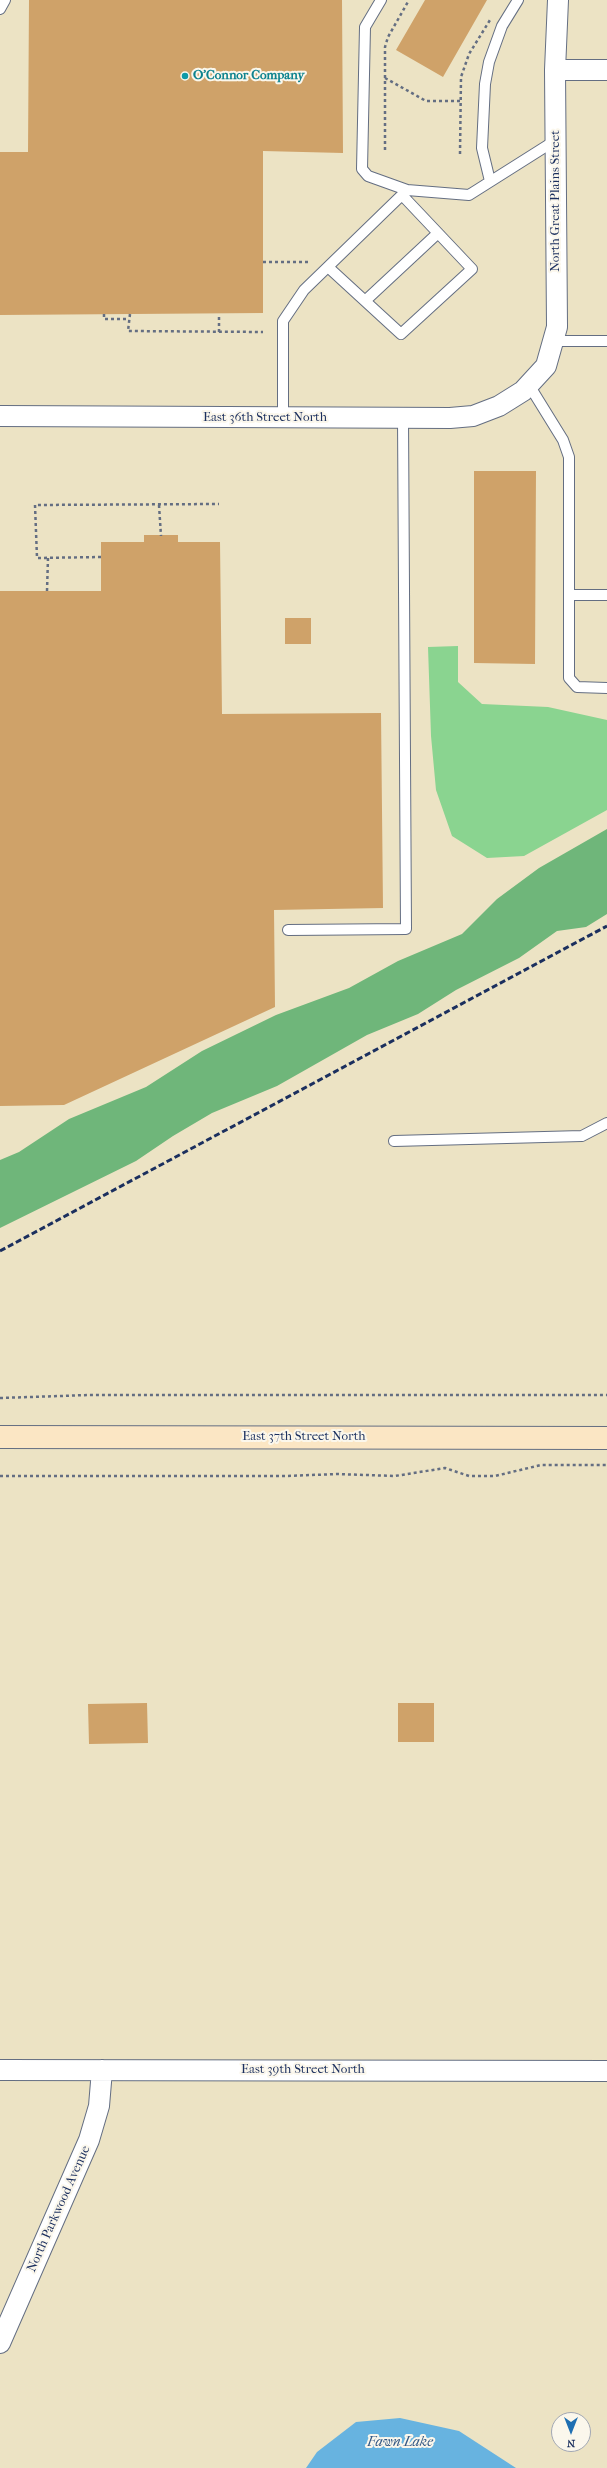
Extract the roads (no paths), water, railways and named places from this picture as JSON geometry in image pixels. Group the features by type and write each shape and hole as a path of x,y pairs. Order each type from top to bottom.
{"main road":[{"name":"East 37th Street North","path":"0,1436 607,1438"}],"street":[{"name":"North Great Plains Street","path":"526,388 546,366 557,327 555,70 558,0"},
{"path":"555,70 607,70"},
{"name":"East 36th Street North","path":"0,416 283,418 403,418 473,416 499,406 526,388"},
{"name":"East 39th Street North","path":"0,2070 607,2071"},
{"name":"North Parkwood Avenue","path":"0,2343 89,2140 99,2106 102,2070"}],"lane":[{"path":"0,9 5,0"},
{"path":"381,0 365,27 362,169 368,176 405,192 469,194 556,140"},
{"path":"490,181 482,148 485,84 489,62 502,26 518,0"},
{"path":"328,266 401,334 472,268 438,233 405,192"},
{"path":"283,418 283,321 304,290 405,192"},
{"path":"365,301 438,233"},
{"path":"553,341 607,341"},
{"path":"526,388 563,440 569,457 569,678 577,687 607,688"},
{"path":"288,930 406,929 403,418"},
{"path":"570,595 607,595"},
{"path":"394,1141 582,1136 607,1123"}],"water":[{"name":"Fawn Lake","path":"400,2418 459,2431 516,2468 306,2468 317,2452 356,2422"}],"railway":[{"path":"0,1251 607,926"}],"place":[{"name":"O'Connor Company","path":"185,76"}]}
